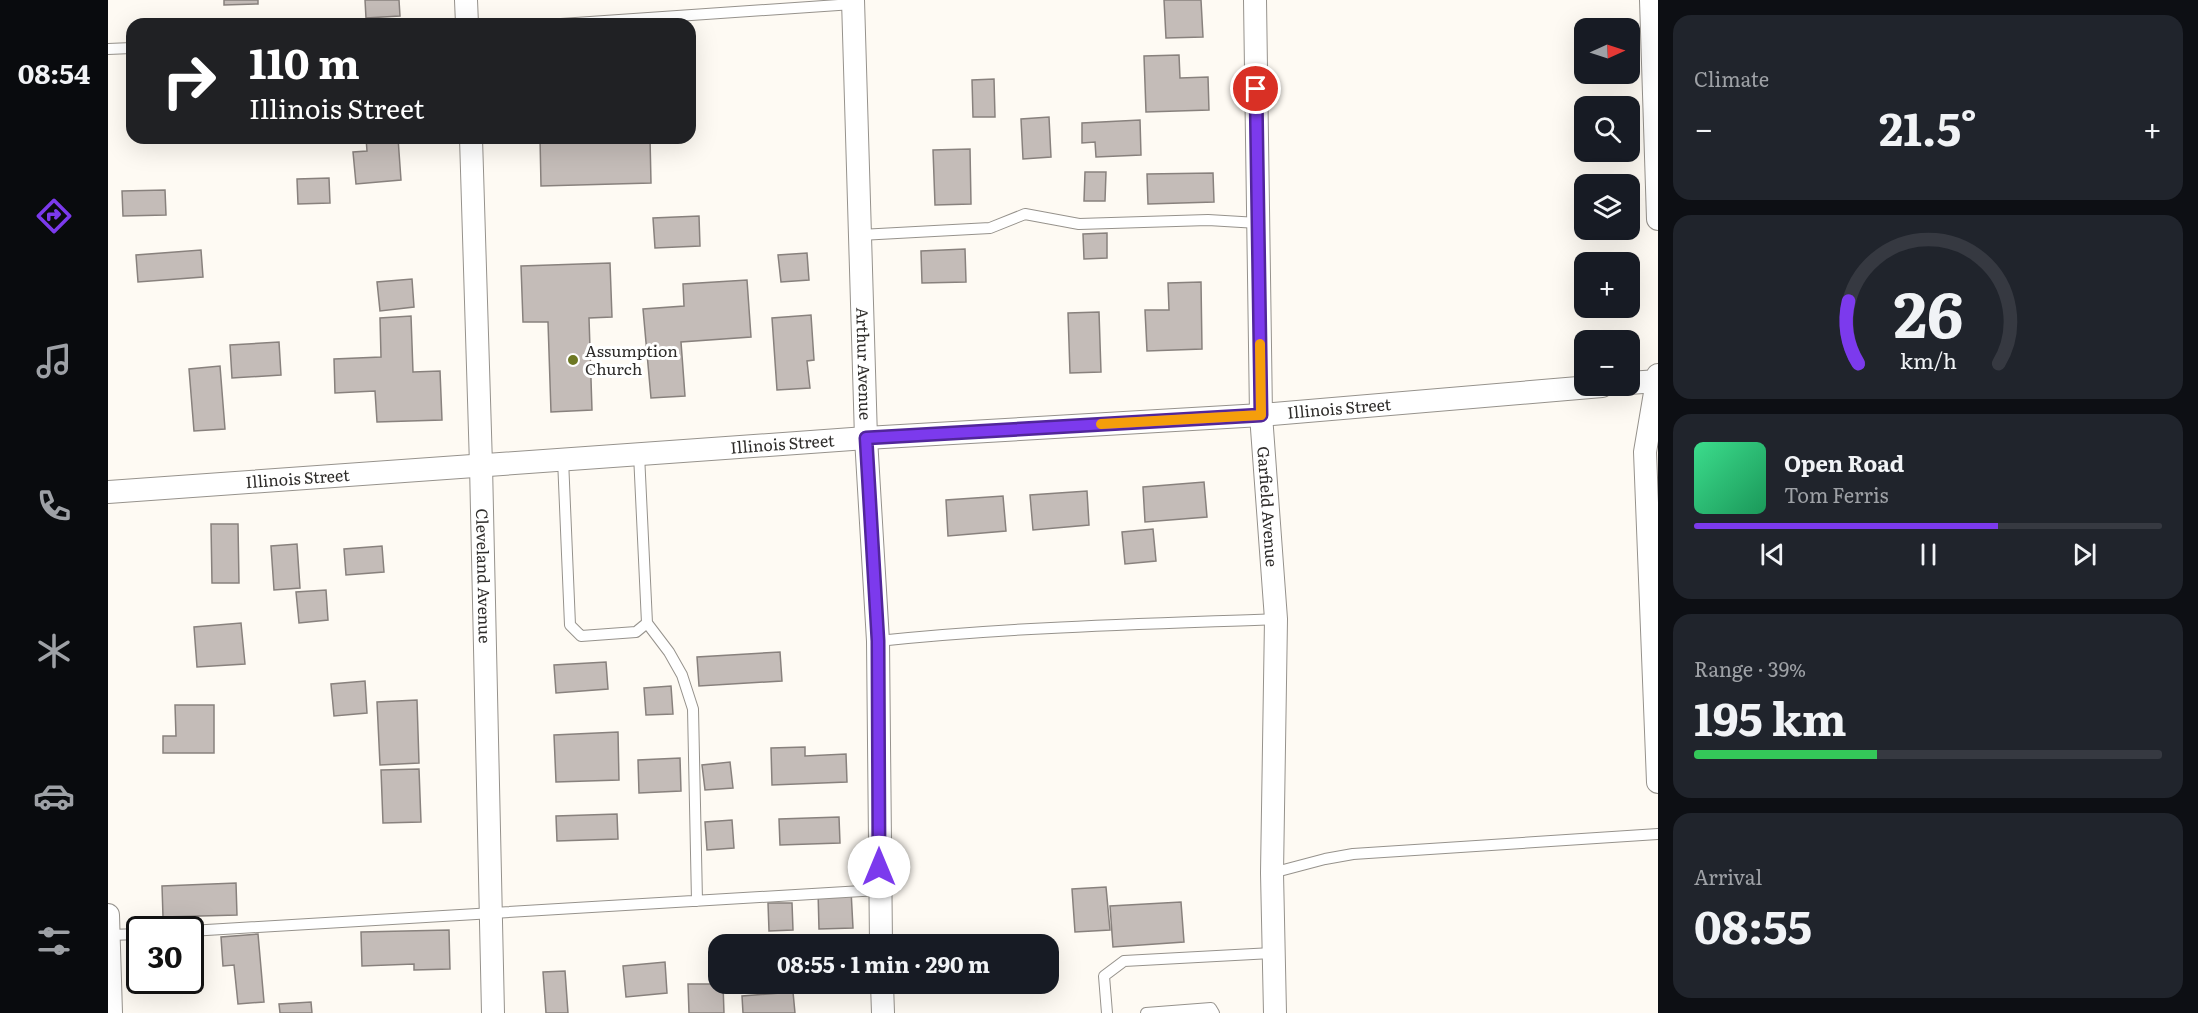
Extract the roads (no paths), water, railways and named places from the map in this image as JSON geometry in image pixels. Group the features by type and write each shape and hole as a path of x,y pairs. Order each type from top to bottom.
{"street":[{"path":"466,0 467,18"},
{"name":"Garfield Avenue","path":"1255,0 1261,415 1276,619 1272,873 1275,1013"},
{"path":"1651,0 1658,219"},
{"name":"Arthur Avenue","path":"853,2 866,438 878,641 881,934"},
{"name":"Cleveland Avenue","path":"471,144 493,1013"},
{"path":"1640,381 1658,379 1645,452 1658,782"},
{"name":"Illinois Street","path":"108,492 866,438 1261,415 1574,388"},
{"path":"108,915 111,1013"},
{"path":"882,994 883,1013"}],"lane":[{"path":"641,18 853,2"},
{"path":"108,49 126,48"},
{"path":"860,235 990,228 1026,214 1079,224 1208,220 1258,223"},
{"path":"639,454 647,623 669,652 682,675 693,709 697,901"},
{"path":"563,459 570,625 581,636 636,632 647,623"},
{"path":"878,641 955,633 1071,626 1276,619"},
{"path":"1272,873 1353,854 1658,834"},
{"path":"204,930 879,890"},
{"path":"109,935 126,934"},
{"path":"1107,1013 1104,976 1124,961 1274,953"},
{"path":"1146,1013 1211,1008 1214,1013"}],"place":[{"name":"Assumption Church","path":"573,360"}]}
